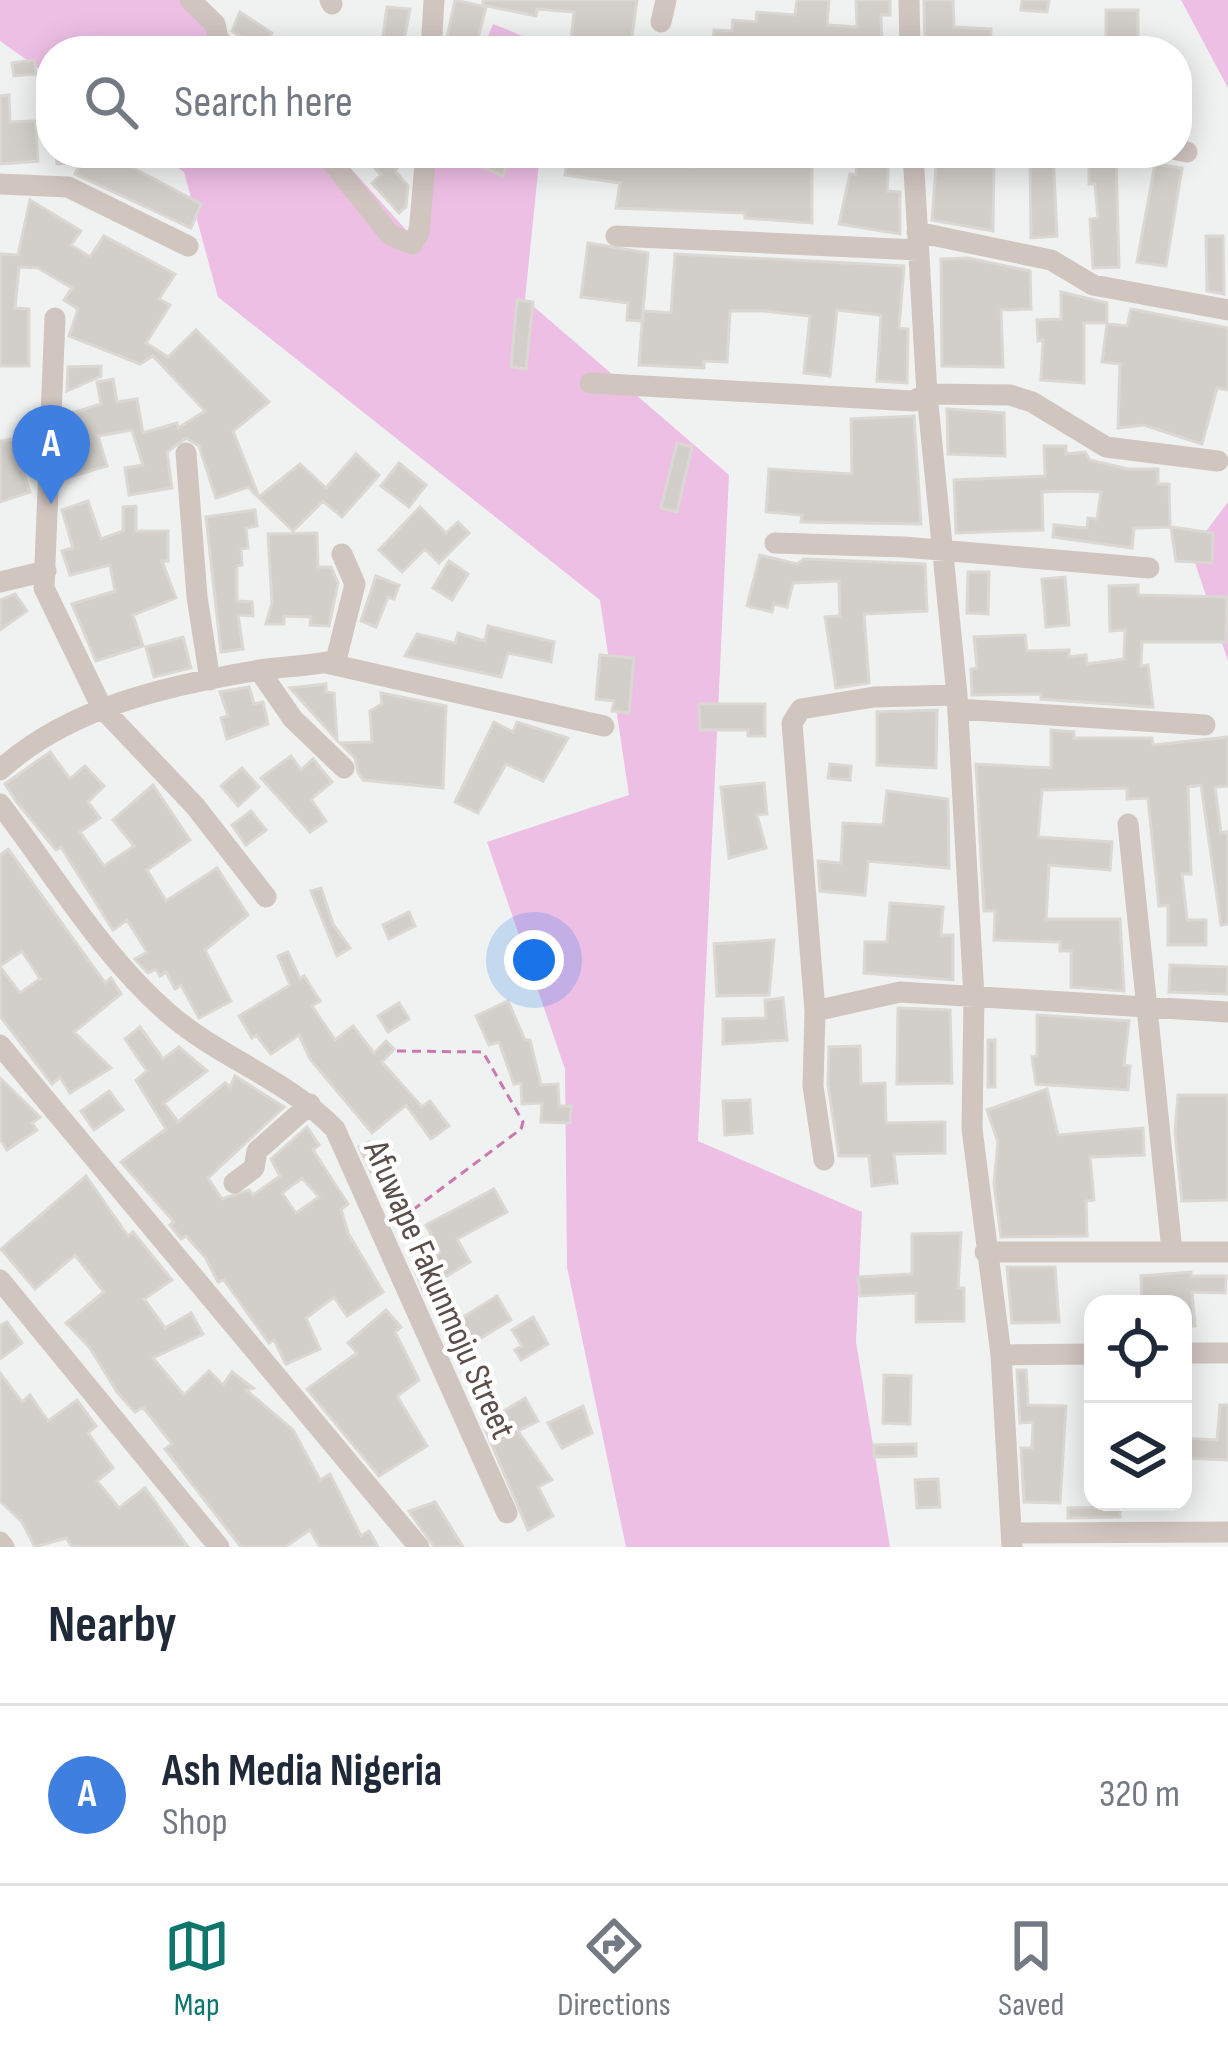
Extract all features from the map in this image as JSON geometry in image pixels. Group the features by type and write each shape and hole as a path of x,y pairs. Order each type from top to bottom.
{"street":[{"path":"190,0 215,25 217,36"},
{"path":"432,36 434,0"},
{"path":"909,0 910,36"},
{"path":"337,168 390,235 412,244 419,233 425,168"},
{"path":"914,168 927,394 958,702 974,998 972,1129 1001,1355 1012,1540 1228,1532"},
{"path":"0,184 68,188 188,246"},
{"path":"616,236 917,241 1051,260 1093,285 1228,310"},
{"path":"56,318 46,571 50,607 102,708 195,806 266,897"},
{"path":"590,382 914,401 927,394 1010,395 1032,402 1106,447 1218,461"},
{"path":"186,453 197,597 210,680"},
{"path":"776,543 1149,568"},
{"path":"326,663 341,653 352,612 355,584 342,554"},
{"path":"0,582 46,571"},
{"path":"0,770 51,732 102,708 259,670 326,663 604,726"},
{"path":"259,670 293,719 344,768"},
{"path":"824,1160 813,1086 815,1010 796,715 801,709 874,697 1205,725"},
{"name":"Afuwape Fakunmoju Street","path":"0,804 132,977 165,1011 310,1103 335,1129 507,1513"},
{"path":"1128,824 1143,1007 1163,1135 1172,1250"},
{"path":"815,1010 900,992 1228,1012"},
{"path":"0,1045 419,1547"},
{"path":"234,1183 254,1168 257,1151 310,1103"},
{"path":"985,1252 1228,1252"},
{"path":"0,1280 219,1547"},
{"path":"1192,1353 1228,1353"},
{"path":"1001,1355 1084,1354"}],"path":[{"path":"382,1233 521,1129 523,1122 483,1052 398,1051"}],"shaded area":[{"path":"0,0 195,0 230,36 36,36 36,66 0,41"},
{"path":"1181,0 1228,0 1228,88"},
{"path":"493,24 523,36 488,36"},
{"path":"178,168 350,168 407,231 434,168 538,168 525,299 729,475 698,1141 862,1212 856,1342 890,1547 626,1547 567,1267 565,1069 487,842 629,795 600,600 218,297 184,172"},
{"path":"1228,502 1228,661 1191,551"}],"building":[{"path":"455,0 486,7 479,36 447,36"},
{"path":"483,0 637,0 632,36 572,36 574,12 537,9 536,16 483,5"},
{"path":"797,0 829,0 827,25 857,27 856,0 890,0 890,15 881,15 882,36 713,36 714,30 732,31 733,20 756,22 757,12 795,15"},
{"path":"924,0 953,0 954,27 991,29 991,36 925,36"},
{"path":"1022,0 1049,0 1047,12 1021,10"},
{"path":"387,7 410,9 405,36 383,36"},
{"path":"1106,10 1138,10 1138,36 1106,36"},
{"path":"240,12 272,33 240,36 232,31"},
{"path":"34,60 36,74 14,76 12,63"},
{"path":"9,95 10,122 35,121 36,161 0,164 0,96"},
{"path":"78,168 133,168 201,204 191,228 75,174"},
{"path":"375,168 398,168 395,171 408,186 406,207 399,213 372,183 381,175"},
{"path":"566,168 812,168 812,223 745,218 745,213 616,208 620,183 565,175"},
{"path":"856,168 888,168 887,191 900,192 900,234 839,224 850,174 856,175"},
{"path":"936,168 994,168 993,231 932,220"},
{"path":"1030,168 1054,168 1057,236 1031,238"},
{"path":"1089,168 1116,168 1119,267 1093,268 1090,219 1098,218 1095,184 1089,184"},
{"path":"1154,168 1182,168 1166,266 1137,262"},
{"path":"30,200 81,231 71,245 90,257 104,236 175,274 159,299 170,305 146,343 168,357 196,330 269,402 233,431 259,497 300,464 326,488 356,454 379,475 342,517 323,501 293,531 248,487 216,498 199,446 186,438 167,452 172,488 129,495 125,468 143,465 132,430 98,436 107,466 63,479 65,437 78,434 72,413 101,404 97,382 113,379 117,402 137,399 143,433 177,423 178,428 205,411 153,356 140,364 69,336 78,309 64,300 72,288 38,268 19,267 15,308 29,309 29,366 0,366 0,254 18,255"},
{"path":"1206,236 1223,236 1224,294 1207,291"},
{"path":"588,243 648,253 643,311 671,313 675,254 904,266 899,328 908,329 907,383 877,381 881,315 837,310 830,376 804,373 810,316 764,311 730,311 727,362 704,361 704,368 639,365 642,321 627,320 628,303 581,297"},
{"path":"968,258 1030,271 1031,309 1001,310 1003,367 942,366 941,259"},
{"path":"1061,292 1107,303 1107,323 1084,323 1084,383 1041,380 1043,340 1038,341 1037,320 1061,319"},
{"path":"517,300 533,302 526,369 511,367"},
{"path":"1131,309 1228,328 1228,390 1217,388 1202,444 1144,425 1118,428 1120,364 1102,362 1107,324 1127,326"},
{"path":"101,366 101,376 67,391 68,367"},
{"path":"947,409 1004,413 1005,456 948,454"},
{"path":"914,416 921,524 801,522 802,515 766,512 769,469 852,474 851,419"},
{"path":"25,437 29,458 19,460 30,492 0,502 0,441"},
{"path":"677,443 692,447 677,512 661,508"},
{"path":"1044,446 1066,446 1066,454 1085,452 1090,460 1128,469 1158,469 1158,484 1169,484 1170,527 1134,528 1132,548 1053,537 1054,525 1087,528 1088,518 1097,519 1101,492 1073,491 1042,492 1043,530 956,533 954,480 1045,476"},
{"path":"399,463 426,485 409,507 381,486"},
{"path":"88,501 101,539 123,531 123,507 136,506 136,531 168,531 168,561 162,561 176,598 133,615 143,646 96,661 72,604 115,591 110,565 70,575 62,551 73,548 62,510"},
{"path":"420,507 446,533 458,522 469,533 439,563 425,549 402,572 379,550"},
{"path":"255,510 257,526 246,528 248,548 241,549 242,565 237,566 237,601 252,602 253,616 238,615 243,649 221,652 206,517"},
{"path":"1171,527 1213,533 1212,563 1176,561"},
{"path":"317,533 318,567 331,567 338,583 329,626 310,625 311,617 284,616 284,624 266,624 272,603 268,534"},
{"path":"760,555 797,564 804,559 925,564 927,611 864,614 869,683 836,688 825,617 840,616 839,581 793,583 787,607 774,604 772,612 747,606"},
{"path":"449,561 468,574 452,600 433,588"},
{"path":"968,572 989,572 988,614 967,613"},
{"path":"376,576 399,585 394,599 388,597 376,627 361,621"},
{"path":"1065,577 1069,625 1046,627 1042,579"},
{"path":"1138,585 1138,595 1227,597 1226,642 1142,642 1141,666 1148,665 1153,707 1041,699 1041,694 972,695 971,669 977,668 974,637 1025,635 1027,651 1069,650 1069,657 1086,655 1087,664 1124,659 1125,630 1110,631 1109,586"},
{"path":"15,594 27,611 0,630 0,600"},
{"path":"488,626 554,642 551,662 508,653 501,677 405,656 417,634 455,643 458,633 485,641"},
{"path":"183,637 191,668 154,677 146,647"},
{"path":"600,655 634,658 629,713 612,711 614,701 596,699"},
{"path":"326,684 326,692 334,693 337,740 290,688"},
{"path":"249,687 254,704 263,702 268,724 227,739 221,718 228,716 220,692"},
{"path":"381,693 446,706 443,788 363,780 355,758 340,743 372,742 370,711 382,704"},
{"path":"699,704 765,704 765,736 748,736 748,730 700,730"},
{"path":"937,710 936,768 877,765 877,712"},
{"path":"494,722 513,732 517,722 568,738 543,781 506,764 478,813 455,802"},
{"path":"1051,730 1074,732 1074,738 1152,738 1153,745 1228,737 1228,786 1215,787 1221,833 1227,832 1228,839 1228,924 1221,925 1201,785 1188,787 1191,874 1182,874 1187,920 1206,920 1206,945 1168,945 1168,905 1159,906 1148,798 1127,799 1127,788 1042,790 1038,837 1112,842 1110,870 1049,865 1046,919 1120,919 1124,991 1071,987 1071,951 1060,951 1060,942 994,940 995,911 984,911 976,764 1051,768"},
{"path":"50,752 70,779 85,766 104,786 88,802 100,818 80,832 104,866 134,846 113,820 153,785 190,840 147,870 166,901 217,868 248,915 205,950 231,1001 199,1018 181,985 175,989 166,972 160,976 156,969 148,973 135,959 147,952 127,920 113,930 61,847 56,850 16,801 5,784"},
{"path":"291,756 301,770 313,759 332,782 311,799 326,821 310,832 261,778"},
{"path":"830,764 851,766 850,780 828,778"},
{"path":"242,768 259,787 238,806 221,786"},
{"path":"764,783 767,814 757,815 766,848 729,858 721,787"},
{"path":"887,791 948,799 949,868 868,861 865,895 820,891 818,861 841,863 843,823 883,825"},
{"path":"251,811 266,830 246,845 232,825"},
{"path":"8,849 105,983 111,978 121,994 74,1032 111,1068 70,1093 60,1077 52,1084 0,1016 0,967 20,993 40,979 22,951 0,966 0,855"},
{"path":"321,888 333,924 350,948 337,956 311,891"},
{"path":"890,903 943,907 941,935 953,935 953,980 864,973 865,942 887,942"},
{"path":"409,912 415,926 389,939 383,925"},
{"path":"774,940 769,995 717,996 714,944"},
{"path":"288,952 300,979 304,976 320,1001 312,1006 335,1040 353,1026 374,1053 386,1041 394,1049 382,1062 422,1107 430,1101 449,1126 431,1139 406,1105 372,1133 310,1059 299,1035 271,1054 256,1035 252,1038 239,1016 290,985 278,956"},
{"path":"1170,965 1228,967 1227,994 1169,992"},
{"path":"783,998 787,1040 723,1044 723,1019 766,1018 765,1000"},
{"path":"508,1001 525,1040 530,1040 541,1085 558,1084 559,1106 571,1106 570,1123 541,1122 542,1103 522,1104 521,1083 514,1084 499,1042 489,1045 476,1016"},
{"path":"399,1003 409,1019 388,1032 378,1016"},
{"path":"898,1008 950,1010 952,1083 897,1084"},
{"path":"1037,1015 1129,1021 1124,1065 1130,1066 1128,1090 1036,1084 1032,1057 1037,1056"},
{"path":"140,1027 163,1059 179,1047 207,1071 164,1103 178,1122 225,1083 230,1087 235,1076 284,1107 208,1178 222,1199 249,1190 253,1195 280,1176 271,1159 307,1127 319,1145 313,1150 348,1204 341,1209 348,1233 383,1292 347,1316 334,1297 306,1318 320,1349 286,1364 274,1340 269,1343 224,1280 218,1282 205,1257 186,1236 181,1239 170,1225 174,1222 121,1162 166,1129 136,1080 147,1071 125,1039","holes":["302,1178 319,1197 296,1213 282,1193"]},
{"path":"988,1040 995,1040 995,1087 988,1087"},
{"path":"860,1046 861,1084 885,1083 886,1123 945,1122 945,1153 894,1154 897,1183 872,1186 869,1156 839,1156 828,1085 829,1047"},
{"path":"0,1078 40,1117 32,1123 37,1130 7,1150 0,1139"},
{"path":"1047,1089 1058,1135 1143,1128 1144,1155 1090,1157 1094,1200 1086,1201 1087,1236 1001,1237 994,1184 998,1142 987,1110"},
{"path":"109,1091 123,1110 94,1130 81,1111"},
{"path":"1178,1095 1228,1095 1228,1200 1182,1201 1175,1132"},
{"path":"750,1100 752,1133 725,1135 723,1101"},
{"path":"369,1142 382,1167 371,1172 359,1147"},
{"path":"86,1176 128,1236 133,1232 172,1280 144,1299 165,1328 191,1313 203,1334 153,1358 184,1395 209,1371 223,1385 232,1372 253,1388 246,1390 293,1430 320,1480 330,1474 361,1536 369,1531 378,1547 320,1547 310,1530 285,1547 241,1547 165,1449 172,1444 143,1407 135,1412 117,1392 90,1348 66,1323 104,1292 75,1255 35,1289 1,1249"},
{"path":"494,1189 507,1212 457,1239 470,1262 423,1290 414,1268 440,1252 426,1225"},
{"path":"961,1233 958,1288 964,1288 964,1321 916,1322 916,1293 860,1296 858,1277 912,1274 912,1234"},
{"path":"1007,1267 1055,1267 1059,1322 1012,1323"},
{"path":"1191,1272 1191,1276 1226,1276 1225,1293 1192,1292 1195,1326 1192,1326 1192,1295 1142,1295 1141,1276"},
{"path":"497,1296 511,1320 458,1352 444,1329"},
{"path":"386,1310 401,1327 395,1332 419,1380 397,1396 427,1446 379,1476 307,1389 357,1353 348,1343"},
{"path":"533,1317 548,1344 521,1360 515,1350 522,1346 512,1330"},
{"path":"7,1322 22,1343 0,1359 0,1326"},
{"path":"1017,1370 1026,1370 1028,1405 1066,1406 1060,1503 1024,1502 1021,1448 1032,1448 1033,1422 1020,1423"},
{"path":"0,1373 22,1402 30,1395 48,1421 77,1400 96,1426 88,1433 113,1468 97,1481 119,1508 145,1488 188,1547 72,1547 66,1538 35,1547 22,1522 0,1501"},
{"path":"884,1375 911,1376 910,1424 883,1423"},
{"path":"525,1398 538,1421 518,1431 552,1480 538,1487 553,1516 528,1530 483,1424"},
{"path":"1220,1405 1228,1405 1228,1460 1192,1458 1192,1439 1217,1440"},
{"path":"583,1406 592,1433 562,1448 548,1423"},
{"path":"916,1444 916,1456 874,1457 874,1445"},
{"path":"938,1479 940,1507 917,1508 915,1480"},
{"path":"435,1502 463,1547 434,1547 409,1511"},
{"path":"1068,1508 1120,1511 1120,1517 1068,1518"}],"place":[{"name":"Ash Media Nigeria","path":"51,504"}]}
